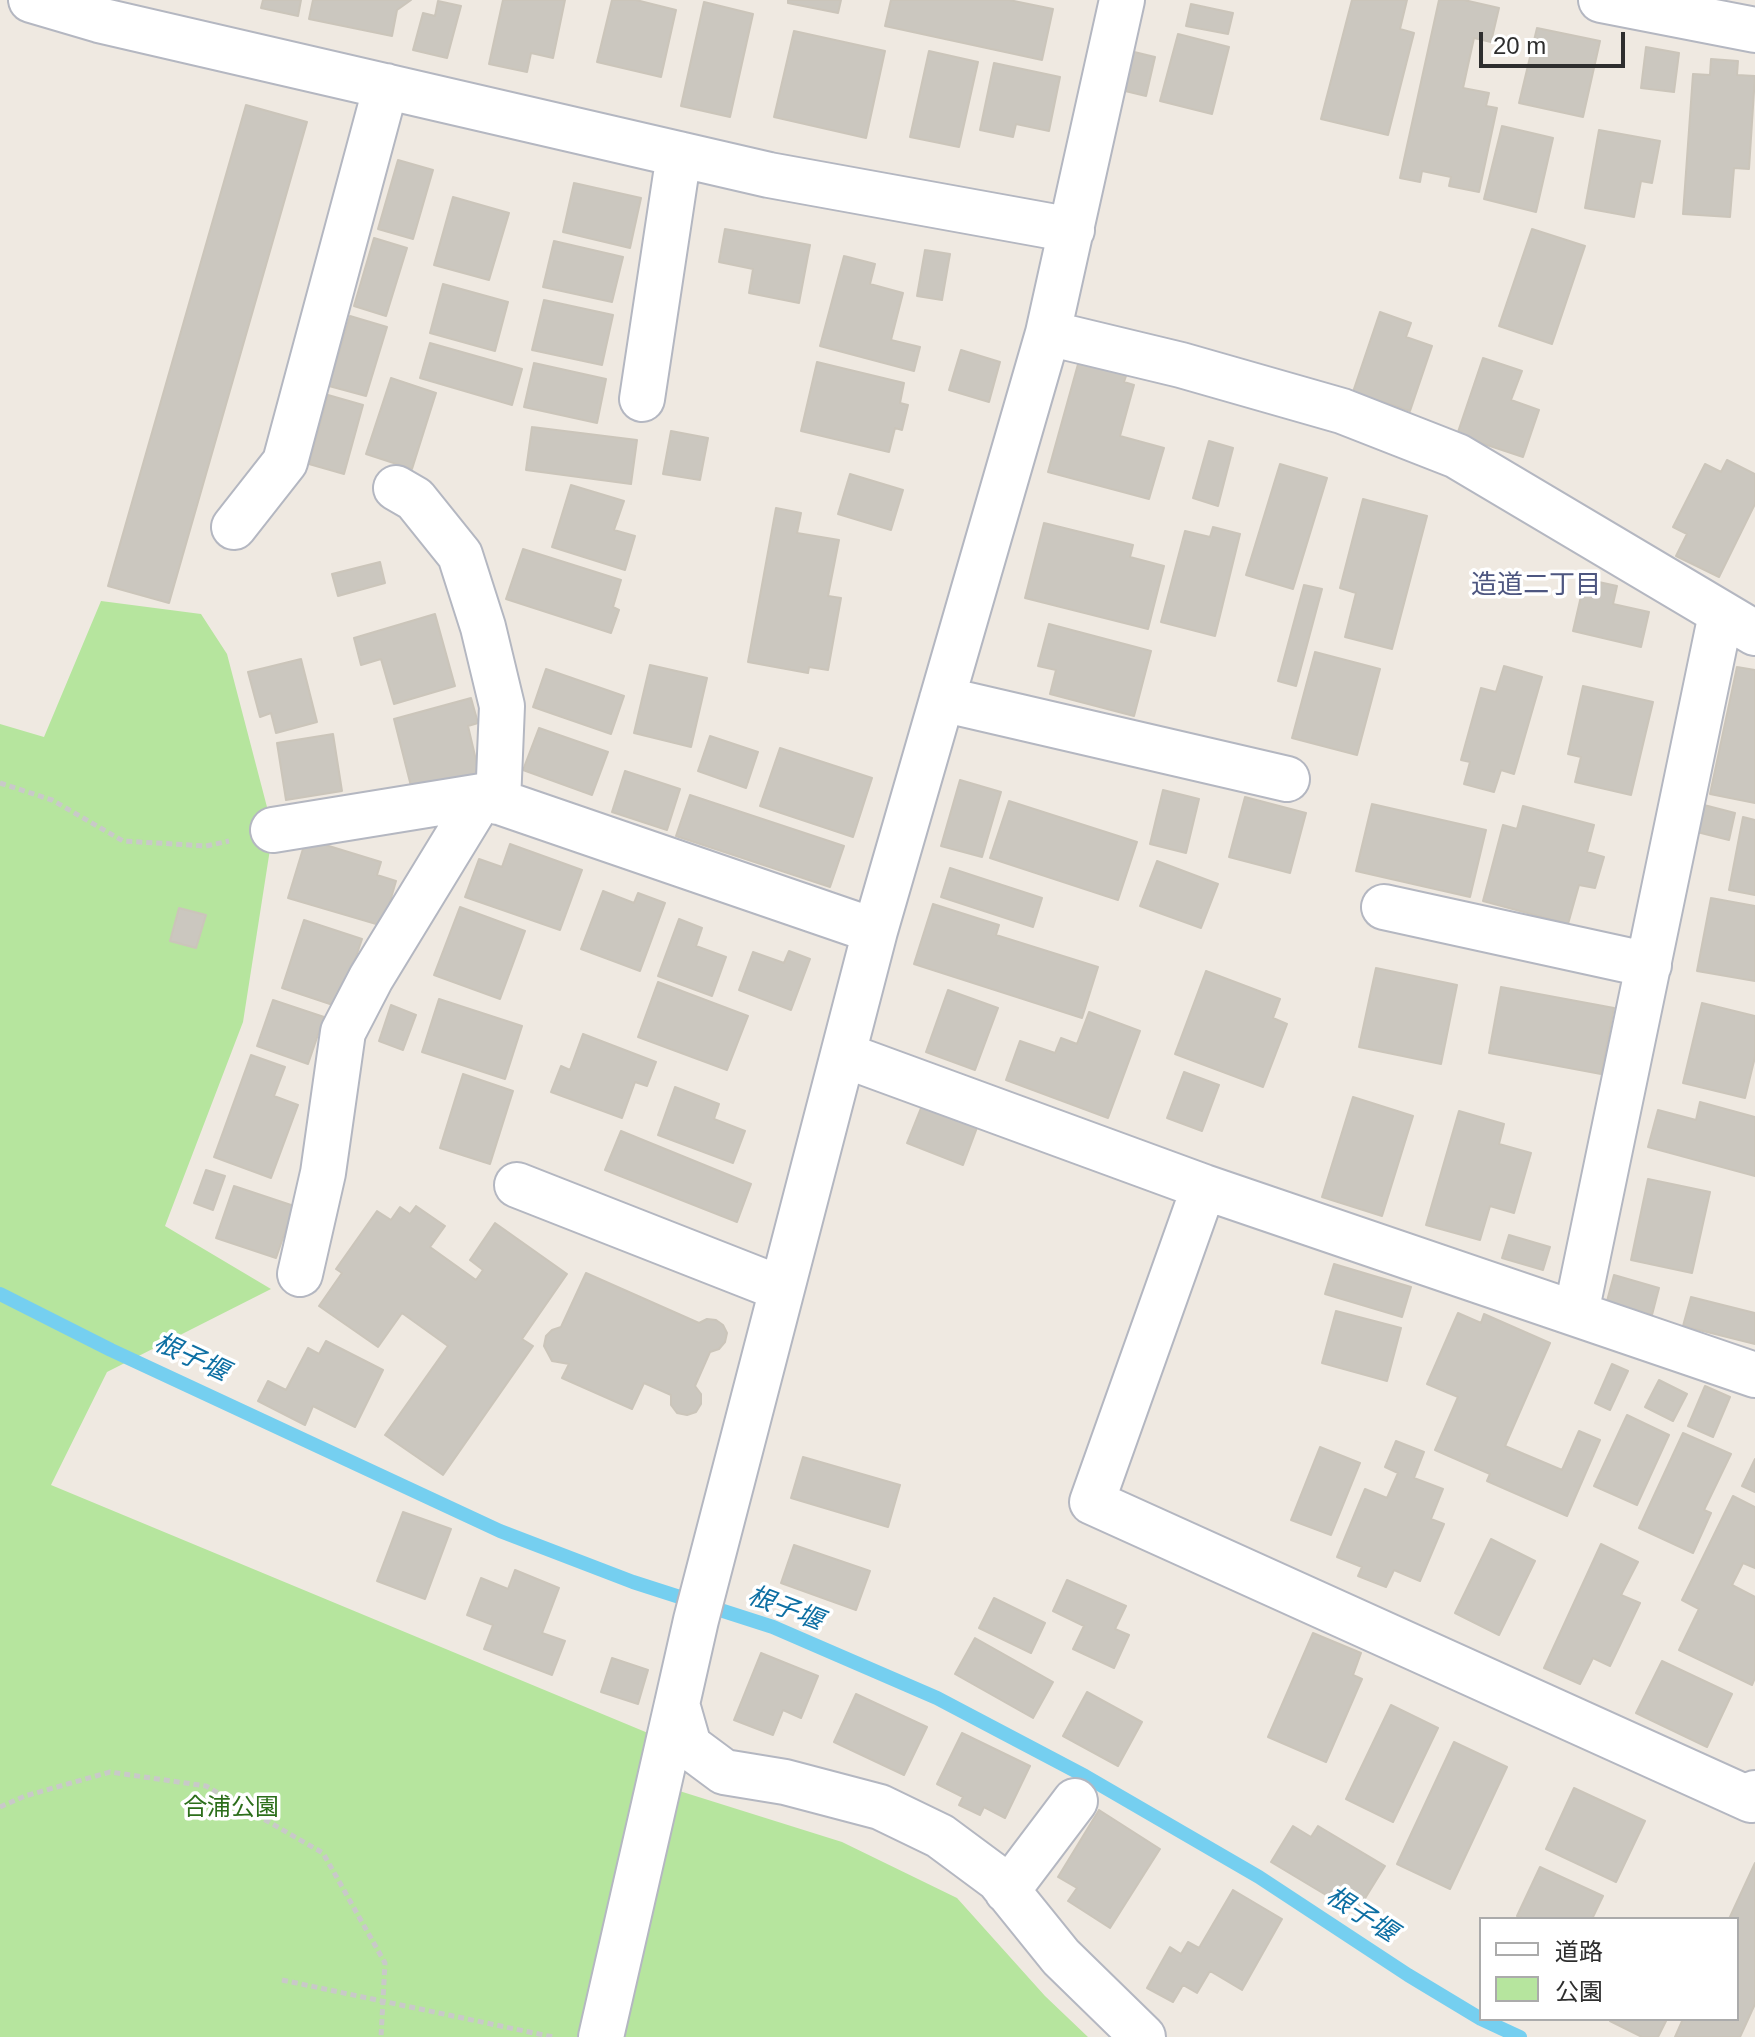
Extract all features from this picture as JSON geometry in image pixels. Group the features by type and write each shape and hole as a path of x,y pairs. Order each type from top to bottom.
{"street":[{"path":"31,0 99,20 769,175 1072,230"},
{"path":"601,2037 701,1602 875,931 1048,333 1122,0"},
{"path":"1601,0 1755,30"},
{"path":"234,527 285,462 386,86"},
{"path":"642,399 679,154"},
{"path":"1048,333 1181,365 1342,411 1457,456 1738,624 1649,965 1576,1313"},
{"path":"300,1274 323,1173 343,1032 371,978 490,799 502,706 483,627 460,555 415,499 396,488"},
{"path":"942,699 1287,779"},
{"path":"273,830 490,799 875,931"},
{"path":"1384,907 1649,965"},
{"path":"844,1055 1204,1187 1755,1375"},
{"path":"517,1185 782,1289"},
{"path":"1204,1187 1092,1502 1754,1798"},
{"path":"677,1704 689,1746 724,1772 785,1782 880,1807 940,1836 998,1879 1061,1957 1143,2037"},
{"path":"1007,1891 1075,1801"}],"path":[{"path":"0,783 52,800 123,841 206,846 273,830"},
{"path":"0,1807 25,1796 110,1772 206,1786 323,1853 385,1963 381,2037"},
{"path":"282,1980 553,2037"}],"green space":[{"name":"合浦公園","path":"101,601 201,614 227,654 273,830 243,1022 165,1226 271,1289 107,1372 51,1485 648,1733 638,1778 842,1842 957,1898 1045,1996 1088,2037 0,2037 0,724 44,737"}],"building":[{"path":"263,0 301,0 298,16 261,8"},
{"path":"313,0 411,0 397,10 392,36 309,19"},
{"path":"503,0 565,0 553,58 531,53 527,72 489,64"},
{"path":"612,0 636,0 676,10 661,77 597,62"},
{"path":"788,0 841,0 838,13 788,3"},
{"path":"891,0 1009,0 1053,9 1042,60 885,26"},
{"path":"1352,0 1407,0 1400,29 1414,33 1388,135 1321,119"},
{"path":"1439,0 1464,0 1499,8 1491,42 1474,38 1463,88 1489,93 1486,106 1497,108 1479,192 1449,186 1451,177 1422,171 1420,182 1400,178"},
{"path":"438,1 461,6 447,58 413,50 423,13 435,16"},
{"path":"704,2 753,14 730,117 681,106"},
{"path":"1191,4 1233,13 1228,34 1186,26"},
{"path":"1537,28 1600,41 1583,117 1519,103"},
{"path":"794,31 885,51 866,138 774,117"},
{"path":"1178,34 1229,47 1212,114 1160,101"},
{"path":"1646,47 1679,53 1674,92 1641,88"},
{"path":"929,51 978,62 959,147 910,137"},
{"path":"1130,51 1155,57 1146,96 1121,90"},
{"path":"1711,59 1738,61 1737,75 1755,76 1749,169 1734,168 1730,217 1683,214 1693,74 1710,75"},
{"path":"994,63 1060,77 1049,131 1016,124 1013,137 980,130"},
{"path":"246,105 307,122 169,603 108,586"},
{"path":"1502,126 1553,138 1536,212 1484,199"},
{"path":"1599,130 1660,141 1652,183 1641,181 1634,217 1585,208"},
{"path":"398,160 433,170 413,239 378,229"},
{"path":"574,183 641,198 630,248 563,232"},
{"path":"453,197 509,213 489,280 434,265"},
{"path":"725,229 810,245 799,303 749,293 753,269 719,262"},
{"path":"1532,229 1585,246 1552,344 1499,326"},
{"path":"374,238 407,248 386,316 354,306"},
{"path":"554,241 623,257 612,302 543,287"},
{"path":"925,250 950,254 942,300 917,296"},
{"path":"844,256 875,264 870,284 903,293 891,340 920,347 914,371 820,346"},
{"path":"443,284 508,302 495,351 430,333"},
{"path":"544,300 613,315 602,365 532,350"},
{"path":"1380,312 1411,323 1406,337 1432,346 1410,411 1353,392"},
{"path":"350,316 387,327 366,396 329,386"},
{"path":"430,343 522,369 512,405 420,378"},
{"path":"961,350 1000,362 989,402 949,390"},
{"path":"1080,357 1128,370 1124,382 1134,385 1120,436 1164,448 1149,499 1048,472"},
{"path":"1483,358 1522,371 1511,400 1539,410 1523,457 1457,435"},
{"path":"817,362 904,383 900,403 908,405 902,430 895,428 889,452 801,431"},
{"path":"534,363 606,379 597,423 524,407"},
{"path":"391,378 436,393 412,469 366,454"},
{"path":"328,395 363,405 344,474 309,464"},
{"path":"532,427 637,440 631,484 526,470"},
{"path":"671,431 708,438 700,480 663,474"},
{"path":"1209,441 1233,448 1218,506 1193,498"},
{"path":"1727,460 1755,474 1755,504 1719,577 1676,556 1687,534 1673,527 1705,464 1721,472"},
{"path":"1280,464 1327,478 1293,589 1246,575"},
{"path":"850,474 903,490 891,530 838,514"},
{"path":"571,485 624,501 614,530 635,536 625,570 552,547"},
{"path":"1363,499 1427,516 1392,649 1345,637 1356,593 1340,588"},
{"path":"776,508 801,513 797,533 839,540 828,596 841,598 828,670 809,667 808,673 748,662"},
{"path":"1044,523 1133,545 1130,557 1164,566 1148,629 1025,598"},
{"path":"1213,527 1240,534 1215,636 1161,622 1185,531 1210,537"},
{"path":"523,549 621,580 613,607 619,610 611,633 506,599"},
{"path":"380,562 385,583 338,596 332,574"},
{"path":"1585,579 1617,586 1613,604 1649,612 1641,647 1573,631"},
{"path":"1304,585 1322,589 1296,686 1278,681"},
{"path":"435,614 455,686 394,704 381,659 361,665 354,638"},
{"path":"1049,624 1151,651 1134,716 1050,694 1056,670 1038,666"},
{"path":"1315,652 1380,669 1357,755 1292,738"},
{"path":"301,659 317,722 276,733 271,713 260,717 248,672"},
{"path":"650,665 707,678 691,747 634,733"},
{"path":"1504,666 1542,677 1514,774 1501,770 1494,792 1464,784 1470,762 1461,760 1481,688 1496,692"},
{"path":"1737,667 1755,670 1755,803 1710,794"},
{"path":"546,669 624,696 611,734 533,707"},
{"path":"1583,686 1653,702 1631,795 1575,782 1581,757 1568,754"},
{"path":"471,698 478,723 468,726 480,777 413,794 394,719"},
{"path":"539,728 608,752 592,795 523,770"},
{"path":"333,734 342,791 286,800 277,743"},
{"path":"710,736 758,752 746,788 698,771"},
{"path":"780,748 872,778 853,837 760,806"},
{"path":"625,771 680,789 667,830 612,812"},
{"path":"960,780 1001,792 982,857 941,846"},
{"path":"1163,790 1199,799 1186,853 1150,844"},
{"path":"690,795 844,846 830,887 676,836"},
{"path":"1245,797 1306,813 1290,873 1229,857"},
{"path":"1009,801 1137,842 1118,900 990,858"},
{"path":"1372,804 1486,830 1470,897 1356,871"},
{"path":"1704,805 1735,813 1729,840 1697,832"},
{"path":"1523,806 1594,825 1587,852 1604,857 1595,888 1579,885 1568,924 1483,901 1503,825 1517,829"},
{"path":"1743,817 1755,820 1755,895 1729,890"},
{"path":"306,839 381,862 377,875 396,881 383,926 288,898"},
{"path":"510,844 582,870 560,930 465,897 479,859 502,867"},
{"path":"1157,861 1218,884 1201,928 1140,906"},
{"path":"950,868 1042,898 1033,927 941,897"},
{"path":"603,891 634,903 638,893 665,903 640,971 581,949"},
{"path":"1711,898 1755,906 1755,981 1697,971"},
{"path":"933,904 999,925 996,935 1098,967 1082,1018 914,964"},
{"path":"460,907 525,931 500,999 434,975"},
{"path":"179,908 206,915 196,948 170,941"},
{"path":"679,919 702,928 696,946 726,957 712,996 658,976"},
{"path":"304,920 362,939 339,1007 282,988"},
{"path":"789,951 810,959 791,1010 739,990 753,952 784,963"},
{"path":"1376,968 1457,985 1441,1064 1359,1047"},
{"path":"1206,971 1280,999 1273,1018 1287,1024 1263,1087 1175,1054"},
{"path":"658,982 748,1016 727,1070 638,1037"},
{"path":"1501,987 1614,1008 1601,1074 1489,1053"},
{"path":"948,990 998,1008 975,1070 926,1052"},
{"path":"439,999 522,1026 505,1079 422,1052"},
{"path":"273,1000 324,1017 308,1064 257,1046"},
{"path":"1702,1003 1755,1016 1755,1057 1745,1098 1683,1083"},
{"path":"391,1005 416,1015 403,1050 379,1041"},
{"path":"1089,1012 1140,1031 1108,1118 1006,1080 1020,1041 1055,1053 1061,1038 1077,1044"},
{"path":"583,1034 656,1062 647,1086 635,1082 622,1118 551,1092 561,1066 570,1070"},
{"path":"251,1055 285,1067 274,1096 298,1105 271,1178 214,1157"},
{"path":"1184,1072 1219,1085 1202,1131 1167,1118"},
{"path":"463,1074 513,1091 490,1164 440,1148"},
{"path":"675,1087 719,1104 714,1119 745,1131 733,1163 658,1135"},
{"path":"1353,1097 1413,1116 1382,1216 1322,1197"},
{"path":"1700,1102 1755,1117 1755,1176 1648,1147 1658,1110 1696,1120"},
{"path":"923,1103 978,1125 963,1165 907,1143"},
{"path":"1459,1111 1504,1124 1499,1144 1531,1153 1514,1213 1490,1206 1480,1240 1426,1225"},
{"path":"621,1131 751,1184 737,1222 605,1170"},
{"path":"206,1170 225,1176 213,1210 194,1203"},
{"path":"1648,1179 1710,1192 1692,1273 1631,1260"},
{"path":"234,1186 294,1206 276,1258 216,1238"},
{"path":"416,1206 445,1226 430,1247 476,1280 483,1270 470,1260 495,1223 567,1274 522,1339 533,1346 443,1475 385,1435 448,1346 402,1313 378,1347 319,1306 342,1273 336,1269 377,1211 391,1220 400,1207 410,1214"},
{"path":"1509,1235 1550,1247 1543,1270 1502,1258"},
{"path":"1334,1264 1411,1287 1402,1317 1325,1294"},
{"path":"586,1273 699,1323 707,1319 723,1325 727,1333 725,1342 719,1349 710,1352 695,1386 701,1394 701,1404 696,1412 687,1415 677,1413 671,1405 671,1395 644,1383 632,1409 562,1378 569,1364 552,1361 544,1346 546,1336 561,1327"},
{"path":"1614,1275 1659,1288 1652,1315 1607,1301"},
{"path":"1691,1297 1755,1313 1755,1344 1683,1326"},
{"path":"1336,1311 1401,1328 1387,1381 1322,1363"},
{"path":"1458,1313 1481,1323 1484,1314 1550,1343 1505,1446 1562,1470 1579,1431 1600,1440 1567,1516 1487,1481 1490,1474 1435,1450 1458,1397 1427,1384"},
{"path":"326,1341 383,1370 355,1427 313,1406 305,1425 258,1401 268,1381 286,1390 308,1348 319,1354"},
{"path":"1612,1364 1628,1371 1610,1410 1595,1403"},
{"path":"1659,1380 1687,1394 1673,1421 1645,1407"},
{"path":"1705,1386 1730,1397 1713,1437 1688,1426"},
{"path":"1627,1415 1669,1435 1637,1505 1594,1486"},
{"path":"1683,1433 1731,1454 1704,1510 1711,1513 1693,1553 1639,1528"},
{"path":"1396,1441 1424,1452 1414,1478 1443,1489 1431,1519 1444,1524 1420,1581 1394,1570 1386,1587 1358,1576 1362,1567 1337,1557 1365,1489 1387,1498 1398,1473 1385,1467"},
{"path":"1320,1447 1360,1463 1331,1535 1291,1520"},
{"path":"803,1457 900,1485 888,1527 791,1498"},
{"path":"1755,1459 1755,1492 1742,1486"},
{"path":"1733,1496 1755,1507 1755,1568 1743,1563 1732,1585 1755,1597 1755,1678 1752,1685 1679,1650 1699,1609 1682,1600"},
{"path":"403,1512 451,1529 425,1599 377,1581"},
{"path":"1491,1539 1535,1561 1499,1635 1455,1613"},
{"path":"1601,1544 1638,1562 1621,1595 1640,1603 1610,1666 1593,1658 1580,1684 1544,1668"},
{"path":"794,1545 870,1571 856,1610 781,1583"},
{"path":"515,1570 559,1588 542,1633 565,1641 552,1675 484,1649 493,1625 467,1615 481,1578 508,1589"},
{"path":"1067,1580 1126,1606 1115,1629 1129,1635 1114,1668 1073,1649 1084,1626 1053,1611"},
{"path":"994,1598 1045,1623 1031,1653 979,1628"},
{"path":"1313,1633 1361,1653 1353,1675 1362,1679 1326,1762 1268,1737"},
{"path":"975,1638 1053,1682 1033,1718 955,1674"},
{"path":"761,1653 818,1676 801,1718 783,1710 773,1735 734,1720"},
{"path":"612,1658 648,1670 638,1704 601,1692"},
{"path":"1662,1661 1732,1694 1707,1747 1636,1713"},
{"path":"1087,1692 1142,1722 1118,1766 1063,1736"},
{"path":"856,1694 927,1727 904,1775 834,1742"},
{"path":"1391,1705 1438,1728 1393,1822 1346,1799"},
{"path":"962,1733 1030,1766 1005,1818 984,1807 980,1815 959,1805 963,1797 937,1784"},
{"path":"1454,1742 1507,1767 1450,1889 1397,1864"},
{"path":"1574,1788 1645,1821 1616,1882 1546,1849"},
{"path":"1099,1810 1160,1849 1110,1928 1068,1901 1077,1888 1058,1877"},
{"path":"1293,1826 1311,1837 1318,1826 1385,1866 1356,1913 1271,1862"},
{"path":"1755,1863 1755,2004 1740,2037 1675,2037 1682,2021 1739,2021 1739,1917 1730,1917"},
{"path":"1540,1867 1603,1896 1593,1917 1517,1916"},
{"path":"1233,1890 1282,1919 1242,1990 1210,1971 1197,1993 1183,1985 1173,2002 1147,1988 1170,1947 1181,1954 1188,1942 1199,1948"},
{"path":"1610,2021 1666,2021 1658,2037 1642,2037"}],"waterway":[{"name":"根子堰","path":"0,1294 111,1350 500,1531 633,1582 773,1627 937,1698 1085,1776 1259,1877 1479,2018"},
{"name":"根子堰","path":"1485,2021 1520,2037"}],"district":[{"name":"造道二丁目","path":"1536,586"}]}
